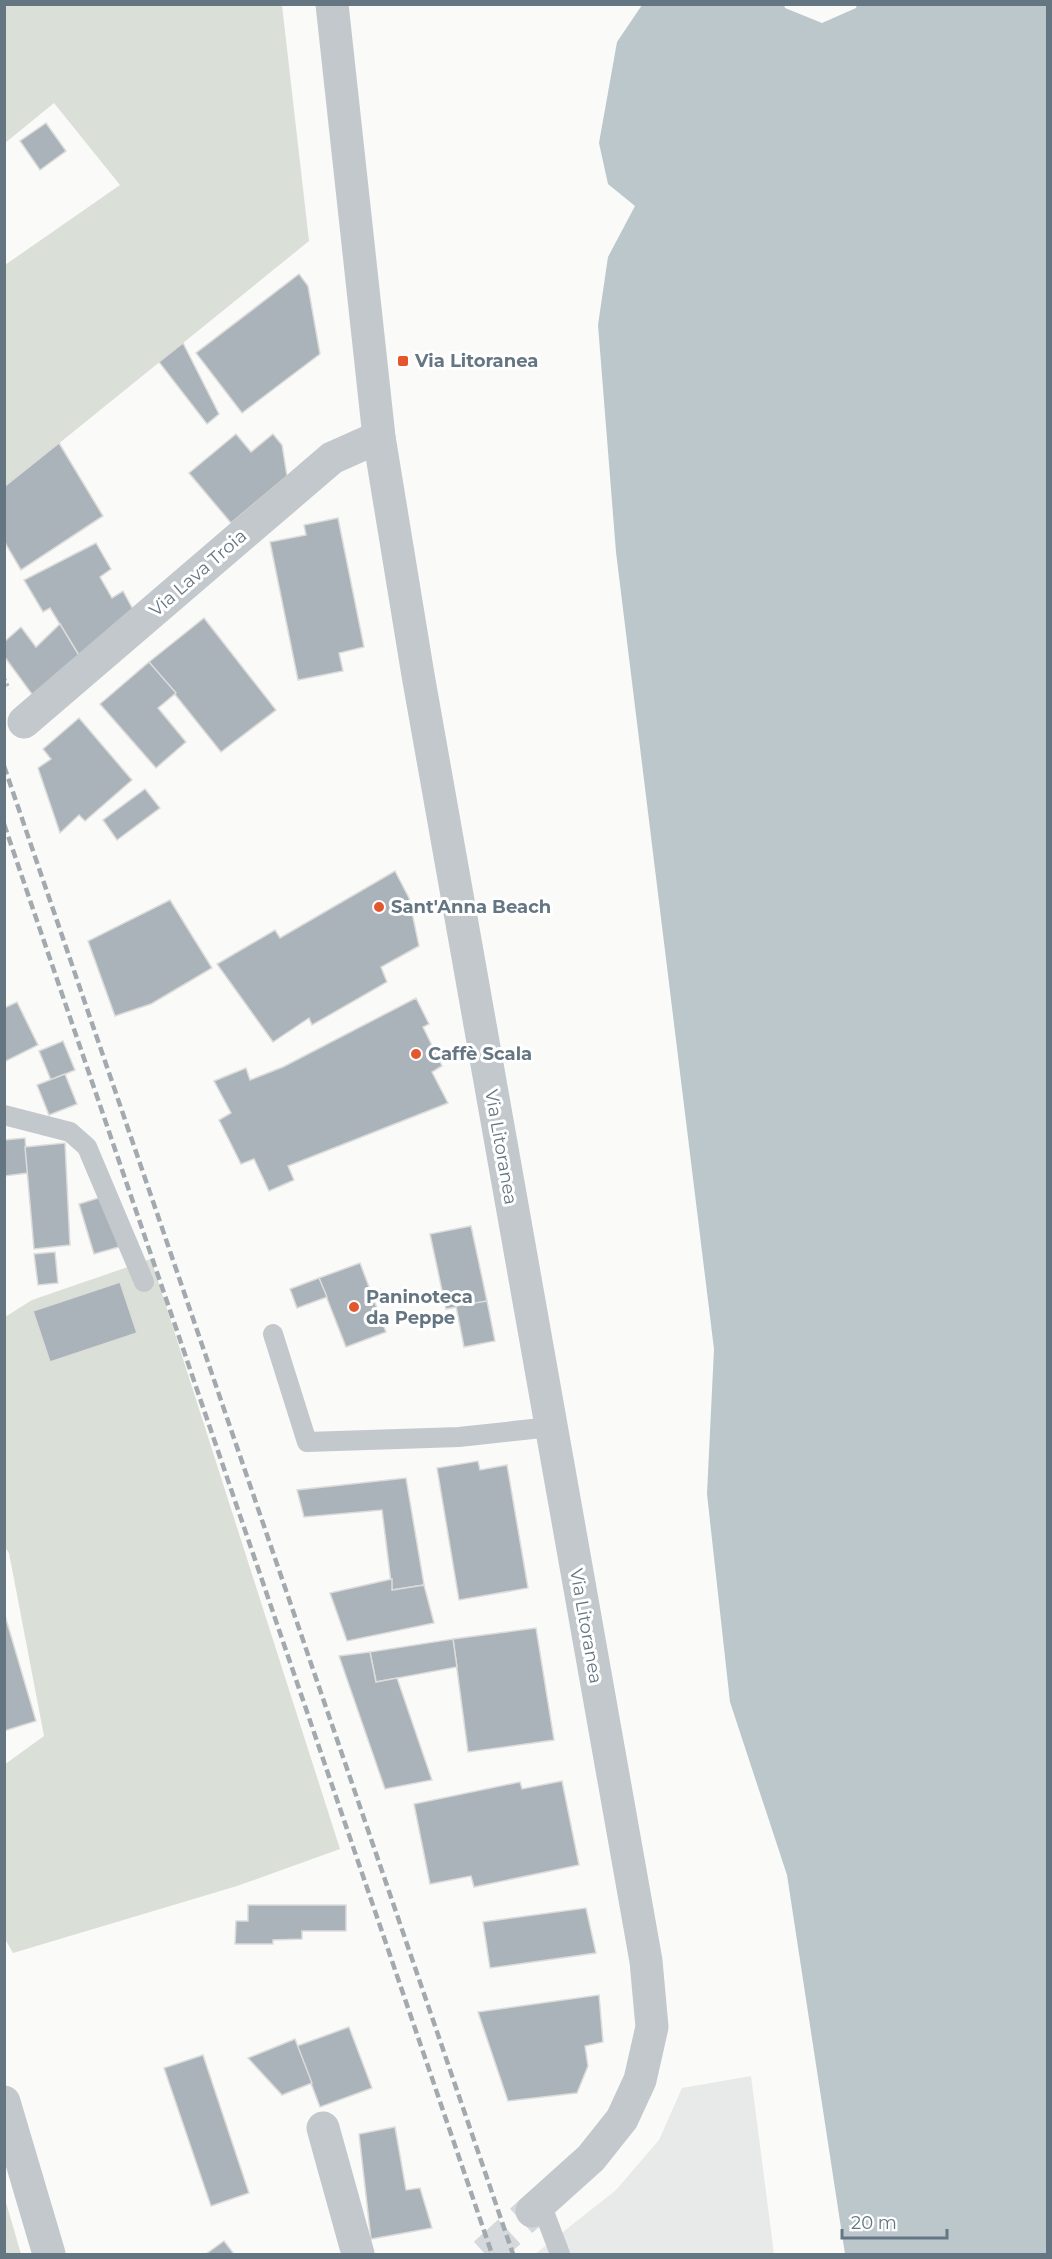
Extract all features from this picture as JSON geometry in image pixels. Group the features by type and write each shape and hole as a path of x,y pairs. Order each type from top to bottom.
{"street":[{"name":"Via Litoranea","path":"332,4 379,437 420,687 646,1960 652,2027 640,2080 622,2119 591,2158 536,2208"},
{"name":"Via Lava Troia","path":"24,722 332,458 379,437"},
{"path":"4,2102 49,2254"},
{"path":"323,2128 358,2254"}],"lane":[{"path":"4,1115 70,1132 87,1148 144,1282"},
{"path":"273,1334 307,1442 459,1437 551,1427"},
{"path":"536,2208 560,2254"}],"shaded area":[{"path":"5,5 282,5 309,241 5,487 5,265 120,185 54,103 5,143"},
{"path":"642,5 784,5 785,8 822,23 856,8 857,5 1047,5 1047,2254 845,2254 787,1875 730,1702 707,1494 714,1349 616,552 598,325 608,257 635,206 608,184 599,143 617,42"},
{"path":"151,1259 340,1849 237,1886 13,1953 4,1937 4,1765 44,1736 9,1553 5,1547 5,1317 32,1300"},
{"path":"751,2076 774,2254 535,2254 616,2190 659,2140 682,2088"},
{"path":"5,2199 21,2254 5,2254"}],"building":[{"path":"46,123 66,151 40,170 20,141"},
{"path":"299,274 308,286 320,354 242,413 196,353"},
{"path":"183,343 219,414 207,424 159,362"},
{"path":"236,434 251,452 273,434 282,445 287,476 231,523 189,473"},
{"path":"59,443 103,516 21,570 4,541 4,487"},
{"path":"338,518 364,647 339,653 343,671 298,680 270,542 306,535 304,525"},
{"path":"96,543 111,569 100,577 112,598 123,591 136,615 80,657 50,608 43,612 24,580"},
{"path":"204,618 276,710 221,752 149,662"},
{"path":"60,624 80,657 34,697 4,656 4,642 21,627 36,647"},
{"path":"149,662 176,693 158,708 186,742 156,768 100,704"},
{"path":"79,718 132,780 85,821 79,815 60,833 38,768 51,759 43,749"},
{"path":"145,789 160,808 117,840 103,820"},
{"path":"395,871 409,898 419,946 381,967 387,982 312,1025 309,1018 273,1042 217,964 275,930 280,938"},
{"path":"170,900 212,968 151,1004 115,1016 88,941"},
{"path":"416,998 429,1024 423,1027 442,1066 432,1072 448,1103 288,1166 294,1180 269,1191 254,1159 241,1164 219,1120 231,1113 214,1081 246,1068 250,1080 283,1067"},
{"path":"17,1002 38,1045 4,1062 4,1008"},
{"path":"63,1041 75,1070 51,1080 39,1051"},
{"path":"65,1074 77,1104 49,1115 37,1085"},
{"path":"25,1138 28,1173 4,1176 4,1140"},
{"path":"65,1143 70,1245 34,1249 25,1147"},
{"path":"105,1196 119,1247 94,1254 79,1204"},
{"path":"471,1226 487,1301 446,1309 430,1234"},
{"path":"55,1252 58,1283 38,1285 34,1254"},
{"path":"360,1263 386,1332 346,1347 319,1278"},
{"path":"319,1278 327,1297 297,1308 290,1289"},
{"path":"120,1282 137,1333 50,1362 33,1311"},
{"path":"487,1301 495,1341 464,1347 456,1306"},
{"path":"478,1461 480,1470 507,1465 528,1588 459,1600 437,1468"},
{"path":"406,1478 424,1585 392,1590 382,1510 304,1517 297,1490"},
{"path":"392,1579 392,1590 424,1585 434,1623 347,1641 330,1593"},
{"path":"4,1612 36,1721 4,1731"},
{"path":"536,1628 554,1740 468,1752 453,1639"},
{"path":"453,1639 457,1667 376,1682 370,1652"},
{"path":"370,1652 376,1682 397,1678 432,1780 385,1789 339,1656"},
{"path":"562,1781 579,1865 474,1887 471,1876 430,1884 414,1804 520,1782 522,1789"},
{"path":"248,1905 346,1905 346,1931 302,1931 302,1939 273,1940 273,1944 235,1944 236,1921 248,1921"},
{"path":"586,1908 596,1953 490,1968 483,1922"},
{"path":"599,1995 603,2042 585,2046 588,2066 577,2093 508,2101 478,2012"},
{"path":"349,2027 372,2088 320,2107 297,2046"},
{"path":"295,2039 312,2083 282,2095 248,2058"},
{"path":"203,2055 249,2193 211,2206 164,2068"},
{"path":"395,2127 406,2190 420,2188 432,2228 371,2239 359,2134"},
{"path":"224,2241 234,2254 206,2254"}],"tunnel":[{"path":"485,2254 532,2211"}],"railway":[{"path":"4,766 513,2254"},
{"path":"4,824 492,2254"}],"place":[{"name":"Via Litoranea","path":"403,361"},
{"name":"Sant'Anna Beach","path":"379,907"},
{"name":"Caffè Scala","path":"416,1054"},
{"name":"Paninoteca da Peppe","path":"354,1307"}]}
